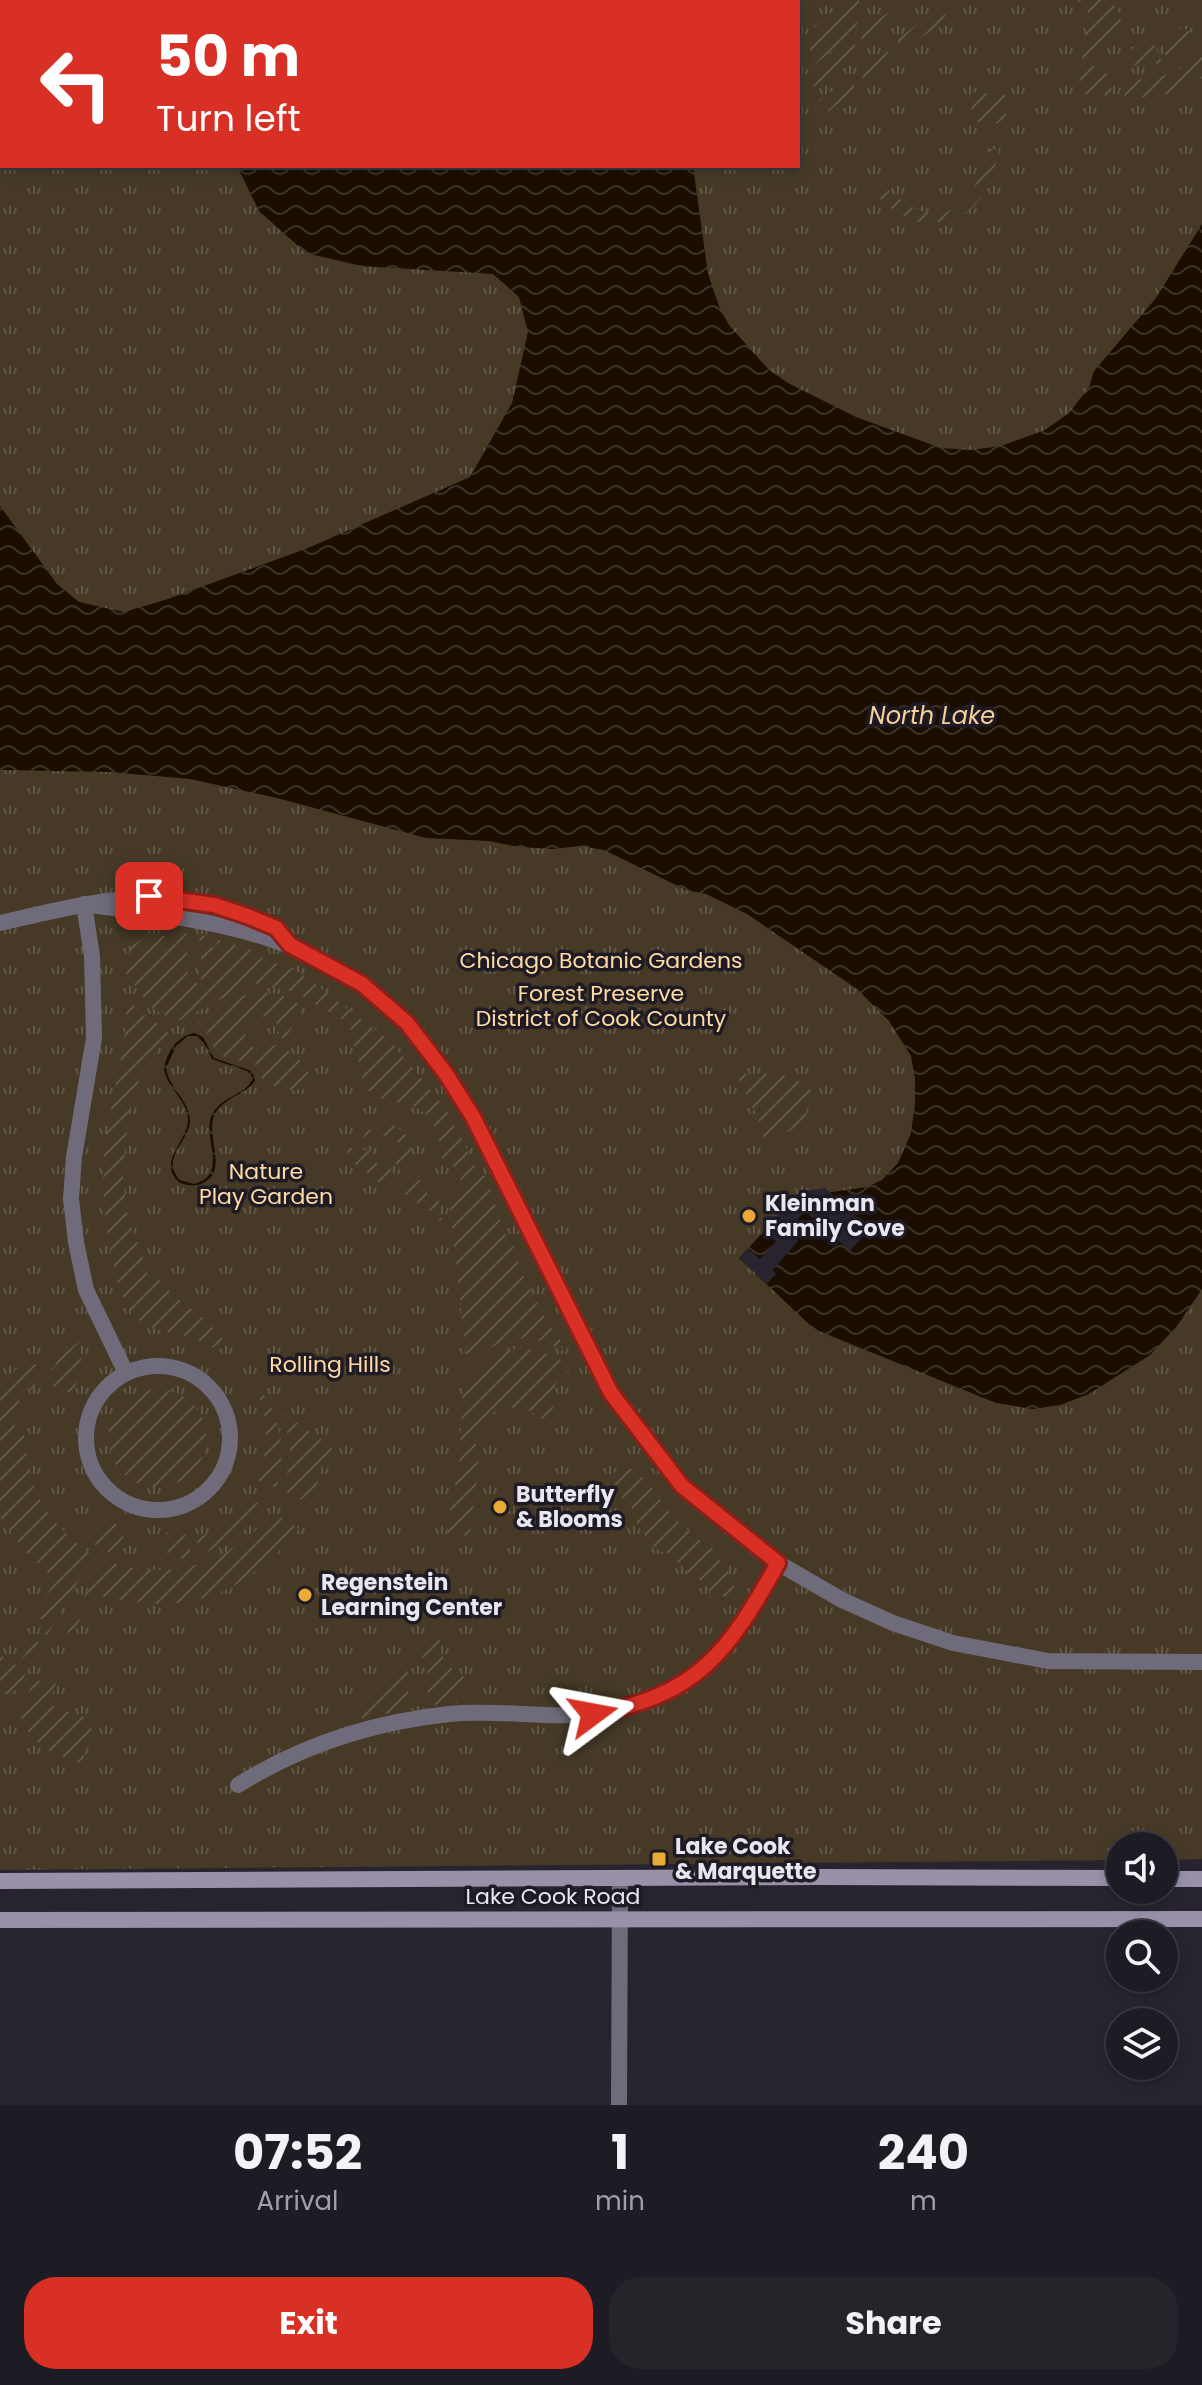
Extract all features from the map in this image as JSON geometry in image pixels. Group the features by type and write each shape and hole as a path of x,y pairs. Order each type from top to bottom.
{"main road":[{"name":"Lake Cook Road","path":"0,1881 1106,1878"},
{"path":"1178,1879 1202,1879"},
{"name":"Lake Cook Road","path":"0,1920 1202,1919"}],"street":[{"path":"0,923 84,904 149,896 214,905 276,928 290,945 362,984 407,1023 446,1074 473,1117 611,1393 682,1486 778,1563 855,1606 893,1623 953,1643 1048,1661 1202,1662"},
{"path":"84,904 92,956 94,1038 74,1157 71,1199 86,1290 126,1373"},
{"path":"150,1365 175,1367 198,1377 216,1394 228,1416 231,1440 226,1464 213,1486 193,1501 172,1509 149,1509 126,1503 107,1489 94,1471 87,1449 87,1426 93,1404 107,1386 126,1373 150,1365"},
{"path":"238,1785 266,1762 350,1733 412,1719 451,1714 593,1714 621,1709 648,1699 696,1675 715,1659 750,1613 778,1563"},
{"path":"619,2105 620,1878"}],"green space":[{"name":"Forest Preserve District of Cook County","path":"800,0 1202,0 1202,1859 1178,1860 1178,1832 1106,1832 1106,1860 0,1870 0,168 800,168"},
{"path":"848,0 859,0 856,33 807,70 814,26"},
{"path":"1071,0 1108,0 1121,15 1119,36 1111,32 1090,65 1113,77 1110,96 1078,93 1089,4"},
{"path":"946,2 945,20 897,56 898,39"},
{"path":"892,10 892,26 861,50 862,31"},
{"path":"1183,27 1199,39 1168,61 1162,43"},
{"path":"855,38 855,55 813,87 805,78"},
{"path":"1155,45 1162,63 1128,66 1131,47"},
{"path":"888,47 887,65 863,84 862,67"},
{"path":"1202,54 1202,78 1193,84 1165,94 1124,98 1127,80 1167,74"},
{"path":"853,74 854,90 828,112 819,101"},
{"path":"973,92 1008,95 1004,124 970,121"},
{"path":"990,149 999,149 987,188 972,208 950,220 912,220 875,194 884,186 903,202 921,211 936,214 950,211 973,189"},
{"path":"184,933 209,936 208,941 187,939 188,984 201,983 201,947 215,947 218,940 254,950 259,956 302,974 390,1041 448,1113 478,1171 487,1178 504,1233 512,1241 522,1274 549,1326 559,1337 563,1351 538,1341 517,1339 497,1345 474,1358 466,1354 449,1200 459,1188 459,1173 442,1160 432,1120 416,1107 379,1098 365,1087 350,1027 346,1022 295,992 253,983 176,1022 150,1007 126,973 131,946 147,936 179,936"},
{"path":"258,991 283,996 304,1006 285,1040 279,1034 276,1022 267,1016 252,1018 244,1030 252,1047 279,1044 300,1060 310,1077 311,1084 306,1089 292,1090 263,1083 260,1067 222,1056 207,1032 195,1027 214,1010"},
{"path":"127,1003 133,1003 137,1010 167,1030 168,1034 143,1069 139,1068 135,1078 139,1080 130,1109 123,1166 118,1167 118,1176 123,1176 128,1219 146,1264 142,1266 148,1274 153,1272 174,1296 205,1319 224,1341 219,1349 145,1324 129,1309 118,1284 105,1219 103,1183 107,1131"},
{"path":"740,1075 789,1077 812,1091 803,1125 765,1142 758,1118 739,1080"},
{"path":"382,1124 399,1129 410,1141 410,1155 399,1170 395,1162 400,1145 395,1139 386,1135 373,1141 362,1139 366,1132"},
{"path":"350,1148 371,1151 377,1163 389,1166 396,1178 387,1185 378,1182 348,1158"},
{"path":"410,1178 422,1181 428,1195 439,1201 442,1223 399,1191"},
{"path":"81,1340 81,1367 73,1394 45,1383 59,1358"},
{"path":"518,1348 535,1350 569,1363 569,1371 555,1386 554,1423 548,1425 532,1412 514,1407 496,1411 480,1422 472,1438 480,1451 470,1535 453,1537 448,1534 447,1526 459,1466 463,1388 472,1374 486,1362"},
{"path":"23,1362 31,1362 42,1369 33,1390 22,1387 13,1434 24,1435 30,1473 42,1504 63,1530 93,1555 47,1636 39,1631 44,1621 34,1614 56,1580 27,1554 0,1517 0,1387"},
{"path":"258,1387 272,1410 280,1435 281,1461 276,1488 258,1481 264,1456 266,1424"},
{"path":"157,1389 176,1393 192,1403 202,1419 206,1438 202,1457 192,1473 176,1483 157,1487 138,1483 122,1473 112,1457 108,1438 112,1419 122,1403 138,1393"},
{"path":"285,1414 332,1447 331,1460 324,1460 311,1504 283,1491 291,1458"},
{"path":"621,1467 629,1468 643,1477 677,1521 711,1550 729,1573 734,1585 733,1598 711,1594 706,1584 671,1555 655,1549 638,1526 630,1503 615,1493 612,1474"},
{"path":"249,1497 265,1508 236,1536 201,1554 196,1539 220,1527"},
{"path":"272,1512 299,1529 254,1573 205,1597 179,1603 151,1604 90,1593 70,1645 63,1642 102,1559 149,1570 195,1565 237,1546 256,1531"},
{"path":"104,1518 126,1529 117,1556 87,1541"},
{"path":"184,1530 192,1557 168,1561 166,1533"},
{"path":"436,1625 442,1629 440,1646 444,1659 469,1680 459,1693 457,1703 436,1706 428,1698 427,1658 412,1657"},
{"path":"35,1640 40,1644 18,1689 9,1694 0,1690 0,1655 17,1666"},
{"path":"408,1660 408,1708 365,1719 353,1713"},
{"path":"59,1675 48,1705 94,1720 82,1763 61,1757 43,1747 29,1733 19,1713 34,1680 50,1682"}],"water":[{"name":"North Lake","path":"238,168 693,168 708,274 720,309 729,325 769,370 788,383 856,417 941,448 971,450 1001,446 1045,430 1069,413 1089,387 1094,371 1156,298 1202,224 1202,1289 1177,1326 1150,1355 1089,1394 1060,1405 1033,1409 996,1403 814,1329 739,1258 796,1197 867,1187 882,1180 898,1163 911,1133 915,1103 911,1056 889,1021 857,989 747,914 706,894 686,890 604,850 579,846 553,849 519,847 489,841 426,838 277,798 190,779 109,772 0,770 0,506 57,584 79,602 124,612 308,548 470,477 512,403 528,332 519,297 493,274 361,266 306,253 259,211"},
{"path":"194,1033 203,1037 214,1058 249,1070 255,1081 216,1112 212,1130 215,1168 205,1182 192,1186 180,1183 171,1168 172,1160 188,1120 185,1107 169,1082 164,1069 173,1046 182,1038","holes":["188,1036 197,1036 212,1059 247,1071 253,1078 250,1084 220,1105 211,1117 213,1165 210,1173 194,1184 180,1180 173,1164 190,1121 187,1107 166,1068 176,1046"]}],"pier":[{"path":"825,1188 870,1229 850,1251 805,1211 787,1231 798,1241 773,1270 776,1274 767,1284 739,1258 748,1249 760,1259 776,1241 765,1230 800,1192"}],"place":[{"name":"Kleinman Family Cove","path":"749,1216"},
{"name":"Butterfly & Blooms","path":"500,1507"},
{"name":"Regenstein Learning Center","path":"305,1595"},
{"name":"Lake Cook & Marquette","path":"659,1859"}],"route":[{"path":"149,896 214,905 276,928 290,945 362,984 407,1023 446,1074 473,1117 611,1393 682,1486 778,1563 733,1638 696,1675 648,1699 621,1709 593,1714"}],"park label":[{"name":"Chicago Botanic Gardens","path":"601,960"},
{"name":"Nature Play Garden","path":"266,1184"},
{"name":"Rolling Hills","path":"330,1364"}]}
